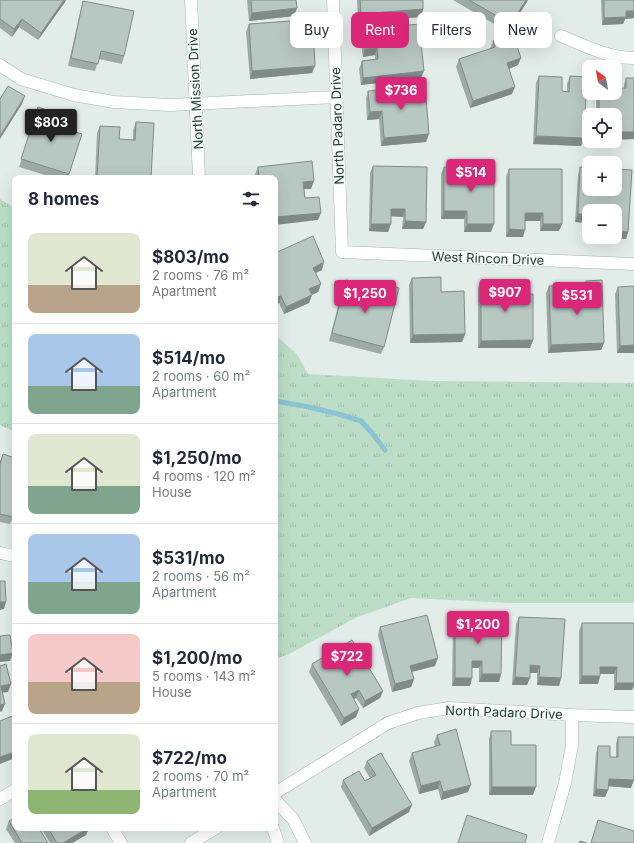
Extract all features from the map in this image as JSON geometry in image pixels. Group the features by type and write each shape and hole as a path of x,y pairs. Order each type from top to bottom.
{"street":[{"name":"North Mission Drive","path":"191,0 199,175"},
{"name":"North Padaro Drive","path":"333,0 342,252"},
{"path":"561,36 600,52 624,58 634,58"},
{"path":"0,65 21,79 74,95 114,102 170,105 336,97"},
{"name":"West Rincon Drive","path":"342,252 634,264"},
{"path":"0,553 12,555"},
{"name":"North Padaro Drive","path":"278,791 388,724 418,713 449,708 634,717"},
{"path":"548,843 565,783 572,745 572,715"},
{"path":"0,799 12,792"},
{"path":"278,803 293,819 305,843"},
{"path":"114,831 120,843"},
{"path":"191,843 211,831"},
{"path":"274,831 278,843"}],"green space":[{"path":"0,199 12,206 12,431 0,425"},
{"path":"278,338 297,354 308,374 431,381 634,383 634,603 511,603 411,598 355,618 289,654 278,658"}],"building":[{"path":"0,0 64,0 41,33 22,19 14,29 0,19"},
{"path":"251,0 296,0 297,8 252,13"},
{"path":"360,0 423,0 423,9 386,12 361,12"},
{"path":"469,0 526,0 518,12 494,12 494,14"},
{"path":"604,0 634,0 634,11 626,11 626,17 604,18"},
{"path":"83,1 134,11 124,56 101,51 98,64 71,58"},
{"path":"290,21 290,48 314,48 315,66 252,71 249,24"},
{"path":"417,24 417,48 422,48 424,71 363,78 362,61 378,59 377,48 409,48 409,25"},
{"path":"494,47 518,48 521,58 507,63 515,87 473,101 459,59"},
{"path":"539,76 562,77 562,91 569,92 570,76 582,77 582,100 586,100 585,108 582,108 582,138 536,136"},
{"path":"626,78 634,78 634,132 622,132 622,108 599,108 599,100 622,100 622,88 626,88"},
{"path":"8,86 25,96 0,136 0,99"},
{"path":"425,86 429,134 384,138 382,111 370,112 368,91"},
{"path":"38,107 62,115 59,127 82,134 69,174 21,159"},
{"path":"136,122 154,123 151,175 97,175 100,126 120,127 119,139 135,140"},
{"path":"312,161 314,181 303,182 305,198 319,197 321,213 278,217 278,175 259,175 258,167"},
{"path":"373,166 427,167 426,222 405,221 405,209 391,209 391,224 371,224"},
{"path":"444,167 494,167 494,224 467,224 467,211 444,211"},
{"path":"580,167 582,167 582,196 622,196 622,169 632,170 628,232 622,232 622,204 582,204 582,214 578,214"},
{"path":"509,169 562,169 562,224 543,224 543,213 525,213 525,230 509,229"},
{"path":"313,236 324,262 313,268 321,284 309,289 312,295 286,307 281,296 278,297 278,252"},
{"path":"441,277 441,292 464,291 465,334 413,335 412,278"},
{"path":"346,280 364,285 362,294 378,298 382,283 399,288 384,347 332,333"},
{"path":"602,280 604,343 551,345 549,286 569,285 570,298 587,298 586,281"},
{"path":"481,281 509,281 509,295 533,294 533,340 481,341"},
{"path":"634,286 634,345 620,346 618,287"},
{"path":"3,454 12,457 12,517 0,514 0,465"},
{"path":"0,581 5,581 6,602 0,602"},
{"path":"427,615 438,658 410,666 414,679 395,684 380,627"},
{"path":"455,616 502,616 501,674 482,674 482,661 472,661 472,678 455,678"},
{"path":"519,617 565,619 561,678 539,677 540,666 530,665 530,678 515,677"},
{"path":"582,623 634,623 634,683 616,683 617,667 600,667 600,676 582,676"},
{"path":"10,635 12,653 0,655 0,636"},
{"path":"352,640 383,691 365,701 359,690 351,694 359,709 344,718 312,664"},
{"path":"6,664 11,684 1,686 5,704 0,705 0,666"},
{"path":"12,716 12,753 0,757 0,721"},
{"path":"456,729 471,785 443,792 440,781 421,786 412,753 440,745 437,735"},
{"path":"491,731 511,731 511,745 536,745 536,787 492,787"},
{"path":"618,737 634,737 634,780 609,779 608,790 596,789 598,746 610,746 610,757 618,757"},
{"path":"381,753 412,805 372,828 343,780 359,771 365,781 376,775 367,761"},
{"path":"467,815 527,835 525,843 458,843"},
{"path":"598,820 634,831 634,843 591,843"},
{"path":"15,831 41,831 48,843 22,843"},
{"path":"50,831 83,831 63,843 57,843"}],"waterway":[{"path":"278,402 304,406 361,421 385,450"}]}
